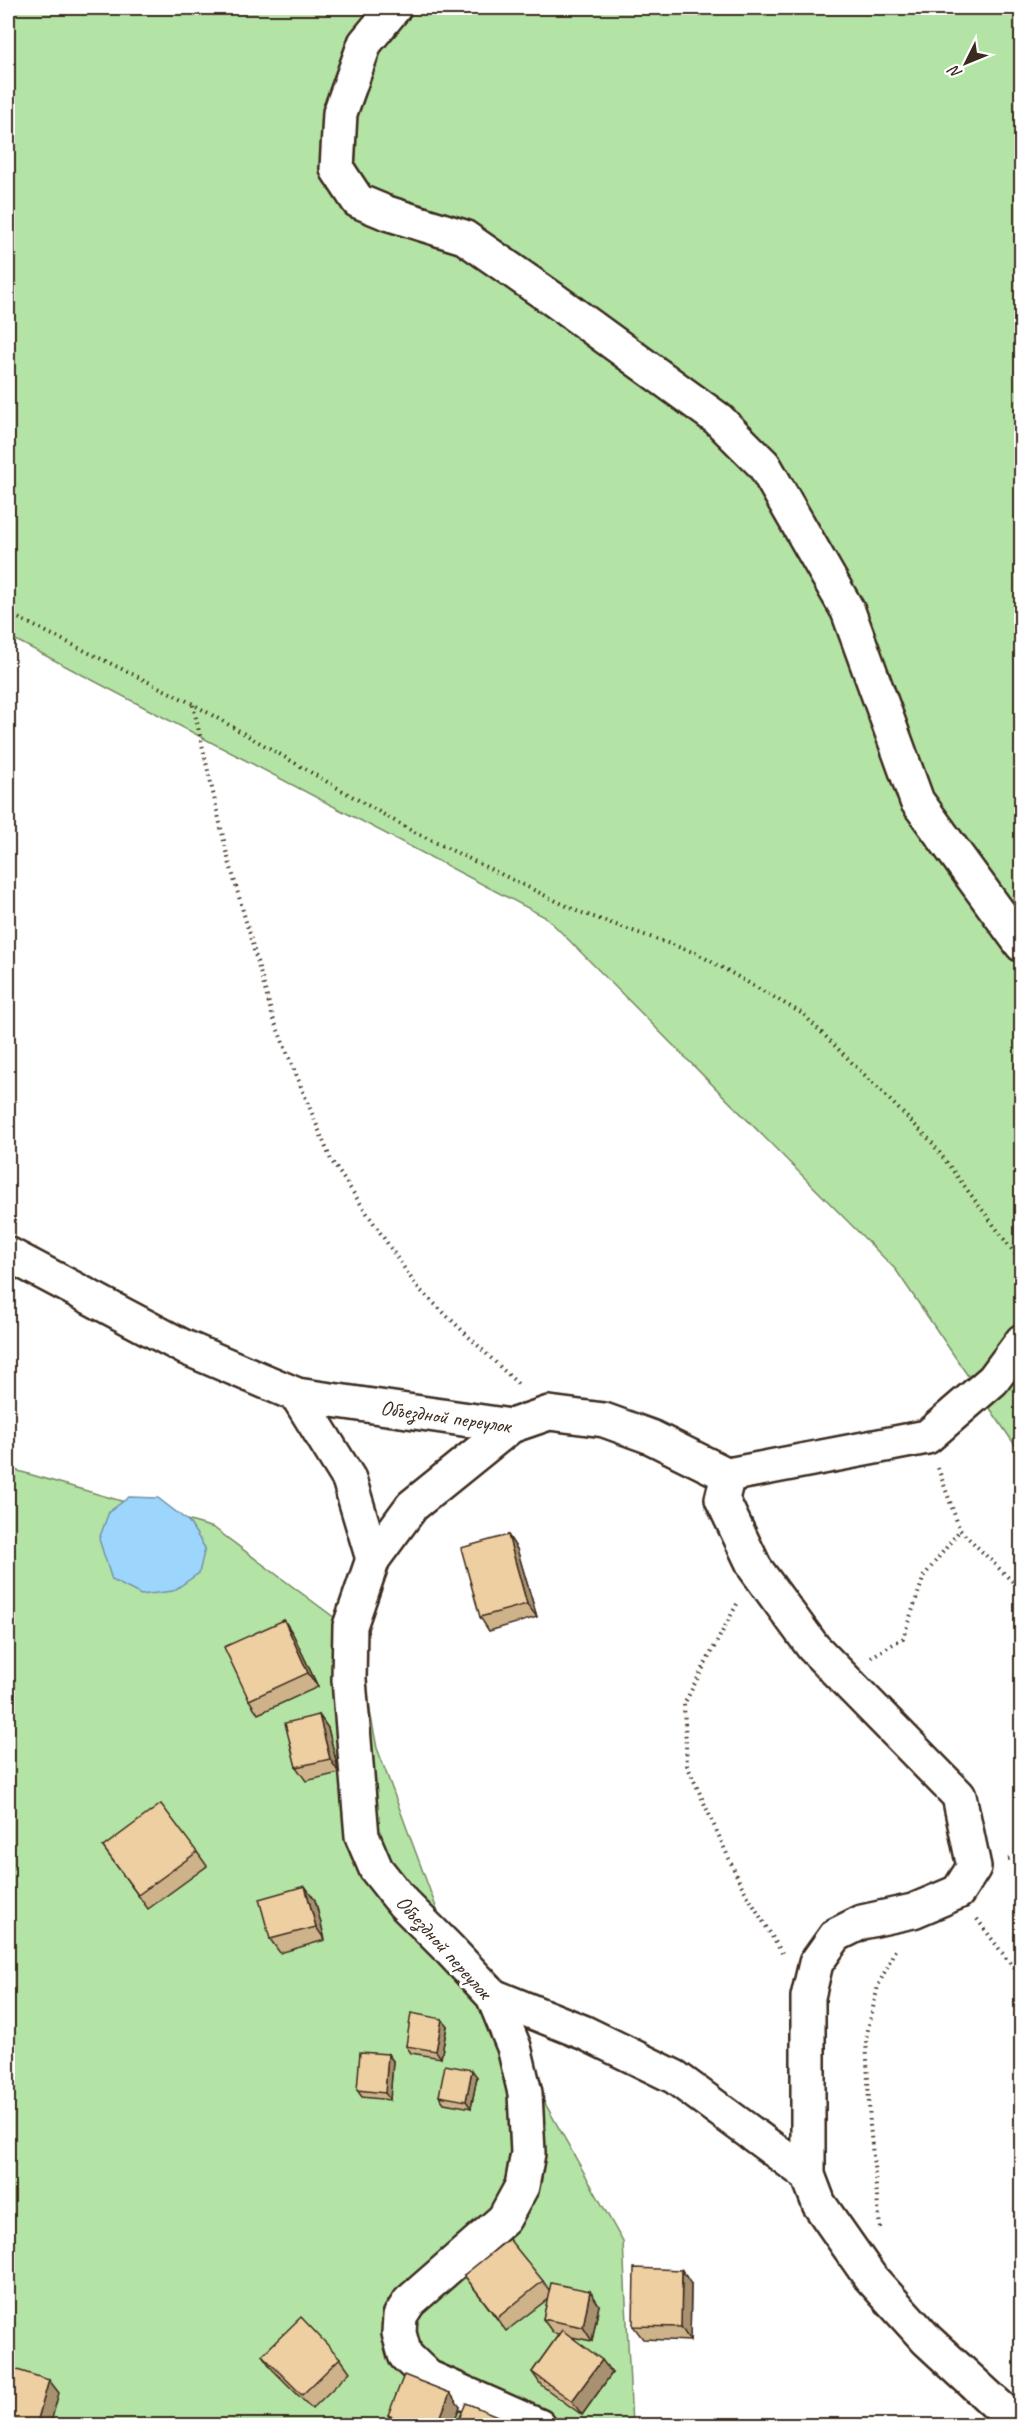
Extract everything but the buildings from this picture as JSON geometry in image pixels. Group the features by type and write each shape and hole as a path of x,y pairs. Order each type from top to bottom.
{"street":[{"path":"394,8 365,43 340,113 337,169 358,201 387,213 464,237 718,419 765,465 848,611 917,801 1022,945"},
{"name":"Объездной переулок","path":"8,1254 184,1347 297,1395 511,1426"},
{"path":"511,1426 549,1413 604,1420 651,1437 728,1475 927,1437 993,1380 1022,1341"},
{"path":"297,1395 349,1479 373,1559"},
{"name":"Объездной переулок","path":"511,1426 412,1506 373,1559 350,1626 349,1680 362,1836 376,1869 403,1903 493,1996 514,2047 525,2094 528,2153 522,2186 504,2219 409,2302 400,2316 399,2333 405,2355 428,2377 539,2426"},
{"path":"728,1475 722,1499 755,1568 813,1647 959,1796 974,1867 958,1892 913,1911 862,1922 836,1935 816,1963 808,1997 808,2175 819,2205 870,2277 927,2340 1020,2426"},
{"path":"493,1996 585,2033 675,2077 808,2175"}],"path":[{"path":"8,613 193,704 412,831 577,911 698,954 803,1014 930,1140 1022,1263"},
{"path":"193,704 226,854 273,1018 330,1160 417,1287 549,1413"},
{"path":"927,1437 960,1530 1022,1591"},
{"path":"856,1690 867,1659 903,1638 924,1576 960,1530"},
{"path":"755,1568 684,1704 687,1765 740,1883 808,1997"},
{"path":"958,1892 1006,1958 1022,1975"},
{"path":"881,2235 870,2125 866,2038 878,1986 913,1911"}],"green space":[{"path":"8,8 1021,8 1021,1454 896,1270 547,918 8,636"},
{"path":"8,1468 214,1528 355,1633 377,1748 439,1915 623,2242 632,2425 8,2425"}],"water":[{"path":"129,1497 158,1498 189,1522 205,1548 199,1573 173,1591 141,1595 112,1580 99,1539 109,1512"}]}
